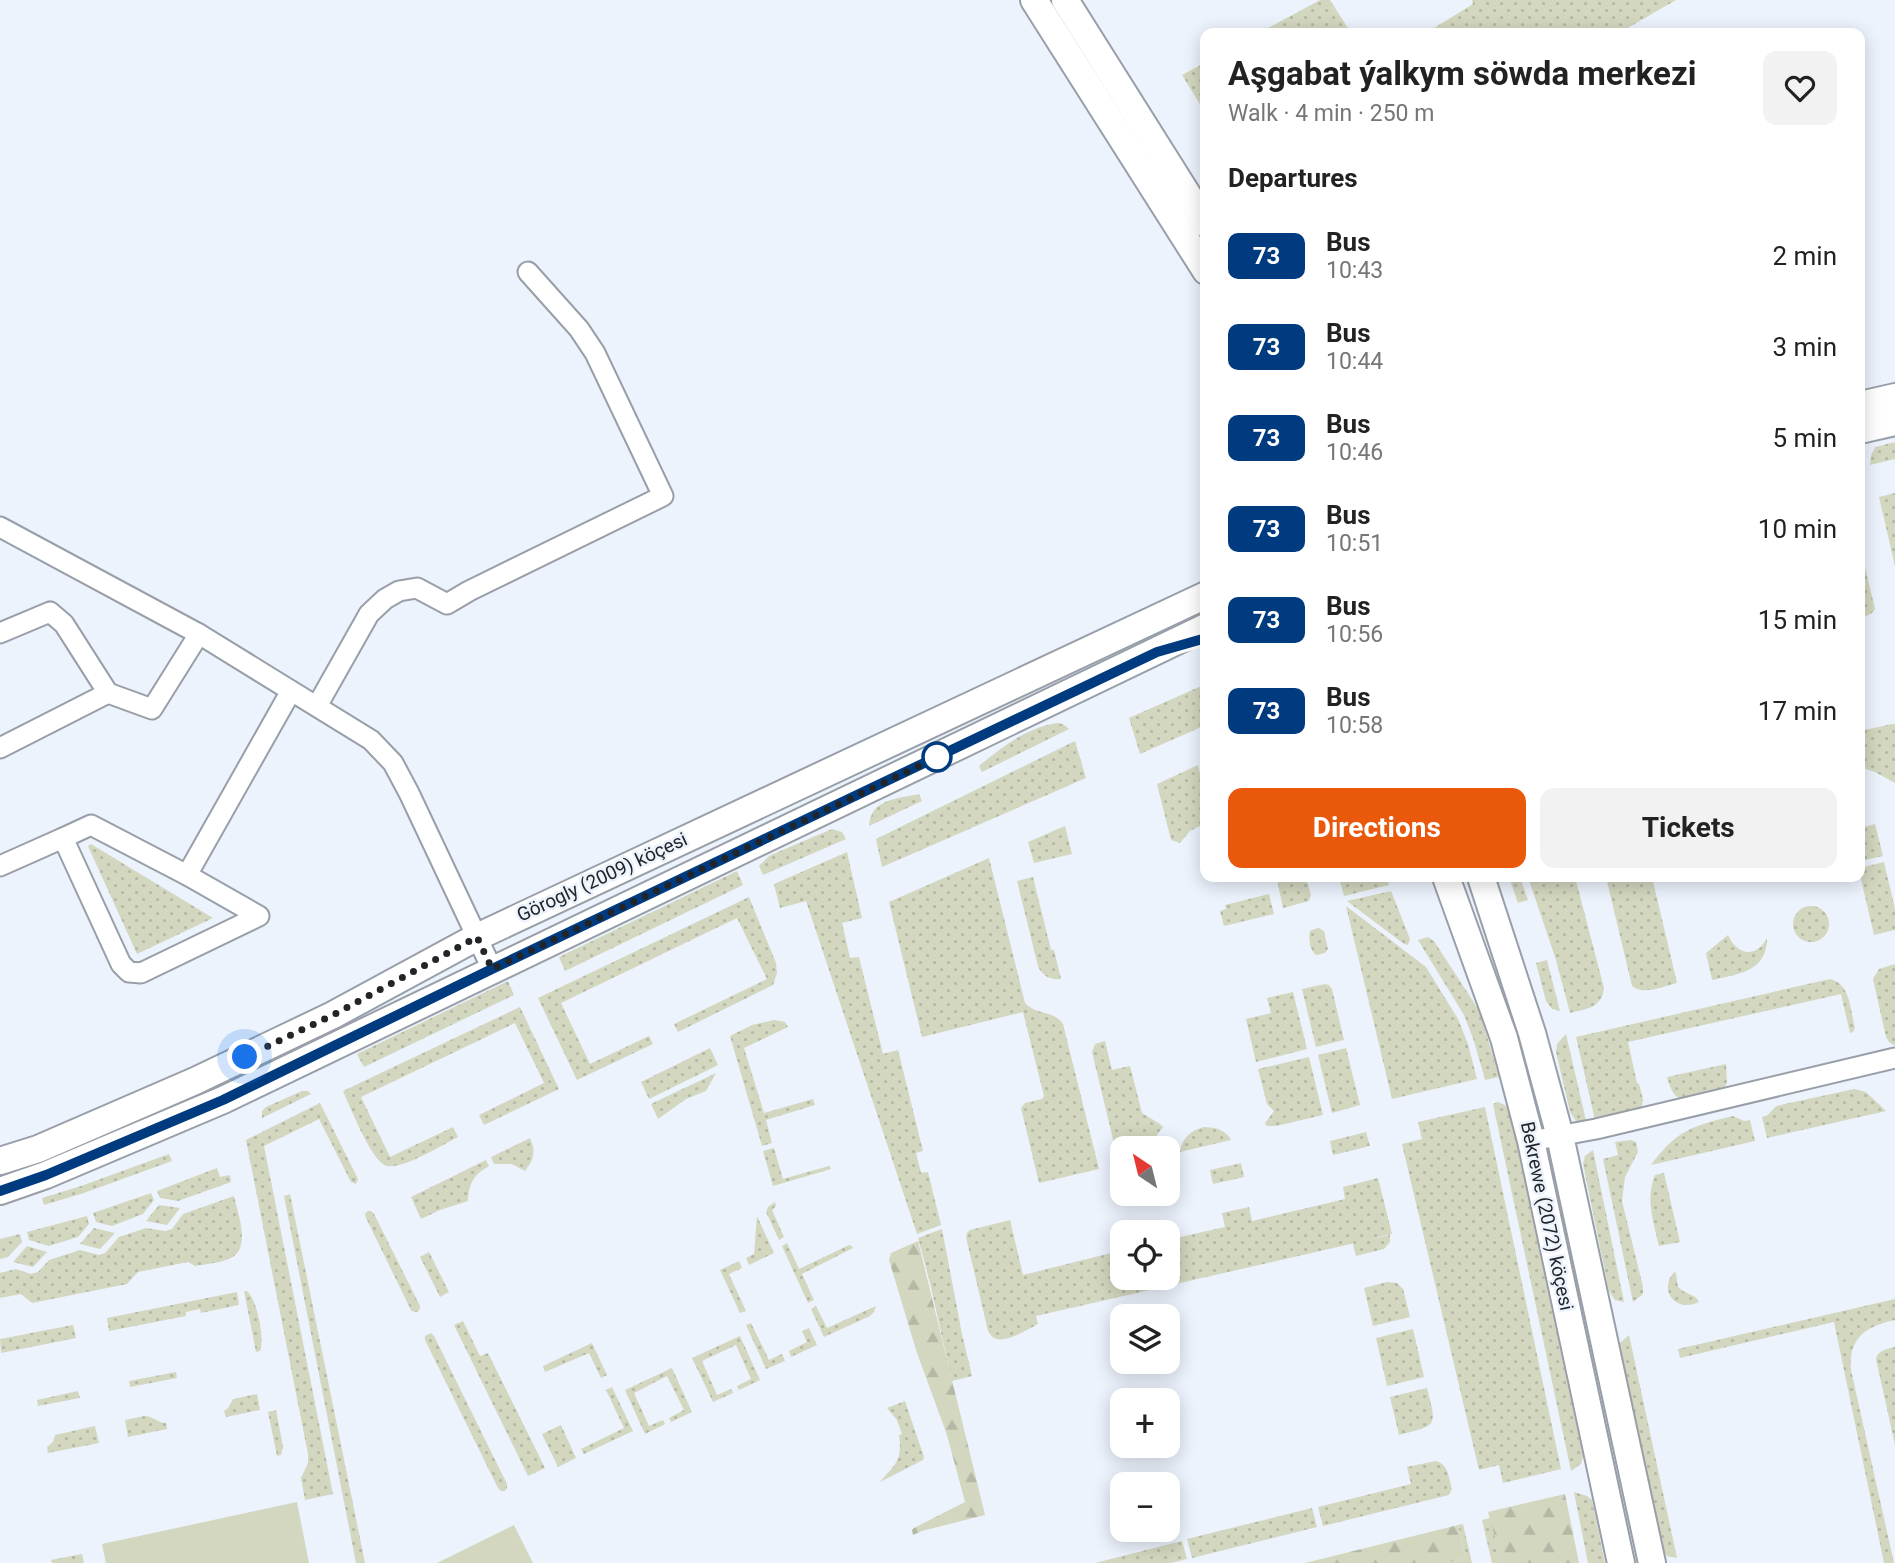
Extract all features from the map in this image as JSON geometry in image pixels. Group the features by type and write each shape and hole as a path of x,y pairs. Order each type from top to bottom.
{"main road":[{"path":"1034,0 1200,262"},
{"path":"1065,0 1200,214"},
{"path":"1865,404 1895,397"},
{"path":"1865,429 1895,422"},
{"path":"1143,625 1200,580"},
{"name":"Görogly (2009) köçesi","path":"0,1161 38,1149 195,1081 333,1015 477,937 1200,598"},
{"name":"Görogly (2009) köçesi","path":"0,1191 46,1175 223,1100 1200,630"},
{"path":"1157,652 1200,640"},
{"name":"Bekrewe (2072) köçesi","path":"1448,882 1504,1038 1531,1140 1621,1563"},
{"name":"Bekrewe (2072) köçesi","path":"1483,882 1532,1033 1560,1136 1652,1563"}],"street":[{"path":"317,706 369,614 385,599 399,591 417,588 447,604 663,496 595,353 579,329 528,272"},
{"path":"0,527 199,634 371,740 393,763 409,793 492,969"},
{"path":"0,633 50,612 64,624 108,693 152,709 199,634"},
{"path":"187,875 291,691"},
{"path":"0,748 108,693"},
{"path":"0,866 91,825 259,916 141,973 129,972 121,964 63,838"},
{"path":"1531,1140 1560,1136 1895,1058"}],"green space":[{"path":"1320,0 1330,0 1348,28 1268,28"},
{"path":"1472,0 1676,0 1628,28 1434,28 1473,4"},
{"path":"1200,65 1200,104 1182,75"},
{"path":"1895,442 1895,459 1870,465 1875,447"},
{"path":"1895,493 1895,566 1879,497"},
{"path":"1865,567 1875,609 1865,616"},
{"path":"1200,687 1200,728 1140,754 1129,718"},
{"path":"1056,723 1069,729 982,772 979,766 1006,745 1034,729"},
{"path":"1895,724 1895,783 1865,769 1865,730"},
{"path":"1075,741 1086,778 882,867 876,839"},
{"path":"1198,765 1200,826 1190,831 1180,843 1171,840 1157,784"},
{"path":"919,794 922,801 869,826 874,810 880,805"},
{"path":"1875,824 1883,856 1865,860 1865,827"},
{"path":"1065,826 1072,854 1034,863 1028,842"},
{"path":"832,829 842,832 846,839 763,875 759,866 769,856"},
{"path":"91,844 213,918 137,954 88,846"},
{"path":"847,852 862,918 842,923 850,958 859,957 883,1054 898,1050 923,1151 916,1153 921,1173 928,1172 941,1225 917,1234 806,901 780,908 774,884"},
{"path":"989,858 1025,1003 1055,1016 1063,1024 1099,1169 1039,1183 1021,1108 1025,1103 1042,1099 1044,1096 1023,1012 922,1037 889,902"},
{"path":"1884,862 1895,909 1895,930 1874,935 1862,882 1865,882 1865,867"},
{"path":"737,871 743,885 565,971 559,957"},
{"path":"1033,877 1061,979 1047,977 1038,966 1017,881"},
{"path":"1277,882 1307,882 1311,895 1309,901 1283,908"},
{"path":"1340,882 1388,882 1389,885 1344,896"},
{"path":"1511,882 1522,882 1528,900 1518,903"},
{"path":"1530,882 1576,882 1604,988 1597,1004 1570,1013 1556,960"},
{"path":"1607,882 1653,882 1677,983 1648,990 1632,986"},
{"path":"1391,891 1410,939 1408,945 1347,901"},
{"path":"1269,894 1274,914 1224,926 1220,911 1226,909 1225,905"},
{"path":"749,897 776,963 777,973 773,985 678,1032 674,1024 767,979 737,918 561,1003 590,1064 649,1036 653,1044 577,1080 538,998"},
{"path":"1346,906 1426,967 1458,1019 1477,1079 1392,1099"},
{"path":"1811,906 1824,911 1829,924 1824,937 1811,942 1798,937 1793,924 1798,911"},
{"path":"1318,928 1324,931 1328,949 1325,953 1316,955 1309,941 1309,934"},
{"path":"1728,935 1736,947 1747,952 1758,949 1767,938 1766,949 1762,958 1749,970 1712,980 1706,953"},
{"path":"1428,937 1434,941 1480,1012 1499,1077 1485,1080 1464,1015 1418,940"},
{"path":"1547,960 1560,1011 1552,1009 1546,1001 1536,963"},
{"path":"1895,964 1895,1046 1886,1037 1873,979 1879,969"},
{"path":"1830,979 1842,986 1846,992 1855,1028 1853,1032 1850,1033 1841,994 1628,1042 1643,1099 1642,1106 1636,1111 1595,1120 1576,1037"},
{"path":"508,981 514,995 364,1067 357,1054"},
{"path":"1325,984 1332,989 1344,1040 1316,1047 1302,989"},
{"path":"1293,992 1307,1049 1256,1062 1246,1019 1271,1013 1267,998"},
{"path":"520,1007 559,1089 484,1125 479,1115 544,1083 515,1023 361,1097 390,1157 453,1127 458,1137 403,1164 387,1166 381,1163 368,1145 343,1091"},
{"path":"774,1020 785,1022 788,1027 744,1048 764,1113 813,1099 815,1105 766,1120 772,1143 762,1146 730,1036 752,1025"},
{"path":"1566,1034 1587,1125 1576,1121 1570,1112 1556,1052 1557,1044"},
{"path":"1105,1041 1112,1070 1130,1066 1142,1113 1163,1127 1156,1136 1112,1136 1092,1052 1095,1044"},
{"path":"710,1048 718,1065 649,1099 641,1082"},
{"path":"1346,1048 1360,1105 1332,1113 1318,1055"},
{"path":"1309,1057 1323,1115 1267,1126 1265,1123 1274,1111 1267,1104 1258,1069"},
{"path":"1726,1064 1727,1082 1724,1089 1681,1099 1670,1087 1667,1077"},
{"path":"716,1073 706,1091 686,1099 658,1119 651,1104"},
{"path":"1854,1089 1866,1092 1886,1111 1767,1138 1762,1117 1768,1115 1776,1106"},
{"path":"302,1091 311,1094 262,1118 262,1111 266,1107"},
{"path":"1498,1102 1505,1105 1510,1113 1583,1456 1581,1464 1571,1471 1493,1104"},
{"path":"320,1103 358,1179 356,1184 351,1182 319,1119 264,1146 333,1494 305,1500 301,1478 308,1463 308,1454 246,1140"},
{"path":"1485,1107 1561,1469 1503,1483 1499,1465 1479,1470 1402,1144 1422,1139 1418,1122"},
{"path":"1733,1116 1744,1121 1750,1120 1755,1141 1651,1165 1669,1144 1686,1131"},
{"path":"1204,1127 1220,1130 1231,1140 1180,1152 1182,1143 1195,1130"},
{"path":"1366,1132 1370,1146 1333,1155 1330,1141"},
{"path":"530,1138 533,1155 525,1171 512,1164 494,1164 491,1157"},
{"path":"1615,1142 1636,1142 1638,1152 1625,1177 1622,1201 1643,1287 1643,1294 1633,1302 1603,1159 1618,1155"},
{"path":"774,1148 783,1179 829,1166 831,1169 773,1186 763,1151"},
{"path":"1593,1150 1624,1302 1615,1300 1609,1291 1583,1164 1585,1156"},
{"path":"169,1154 172,1161 44,1205 42,1198"},
{"path":"486,1160 489,1166 473,1181 468,1201 421,1219 411,1197"},
{"path":"1241,1163 1244,1177 1213,1184 1210,1170"},
{"path":"217,1168 220,1177 230,1175 231,1182 178,1201 160,1198 157,1191"},
{"path":"1664,1173 1680,1242 1659,1246 1651,1211 1651,1193 1655,1175"},
{"path":"1378,1178 1392,1234 1363,1241 1390,1235 1390,1242 1384,1249 1356,1256 1355,1243 1180,1283 1180,1237 1225,1227 1222,1213 1249,1207 1252,1221 1345,1199 1343,1187"},
{"path":"151,1193 154,1200 143,1214 112,1226 96,1222 93,1213"},
{"path":"290,1194 365,1563 356,1563 284,1196"},
{"path":"234,1196 242,1240 236,1254 229,1259 195,1266 188,1262 138,1272 127,1284 32,1303 21,1294 0,1298 0,1273 16,1269 31,1274 38,1272 49,1260 80,1250 99,1255 105,1253 119,1237 146,1228 165,1231 172,1229 183,1214"},
{"path":"775,1202 776,1206 772,1210 784,1237 779,1240 766,1212"},
{"path":"159,1205 180,1208 167,1225 146,1221"},
{"path":"368,1211 374,1214 420,1306 417,1312 411,1310 366,1218"},
{"path":"87,1216 89,1224 78,1237 49,1246 29,1240 27,1232"},
{"path":"757,1216 774,1253 749,1265 746,1258 754,1254"},
{"path":"1010,1220 1023,1275 1110,1253 1110,1290 1150,1290 1036,1316 1038,1324 1006,1339 995,1339 988,1331 967,1233"},
{"path":"94,1228 115,1233 100,1249 80,1244"},
{"path":"942,1229 972,1376 952,1381 918,1238"},
{"path":"20,1234 22,1242 8,1257 0,1259 0,1239"},
{"path":"918,1241 985,1515 913,1535 914,1528 965,1502 947,1435 917,1353 889,1260 891,1253"},
{"path":"787,1243 799,1269 849,1245 853,1248 802,1274 814,1300 808,1303 782,1246"},
{"path":"27,1246 47,1252 33,1267 13,1262"},
{"path":"429,1252 449,1292 440,1297 420,1257"},
{"path":"739,1261 742,1268 729,1274 746,1311 740,1313 720,1270"},
{"path":"1674,1272 1678,1287 1699,1302 1683,1305 1672,1298 1668,1286"},
{"path":"1387,1282 1397,1283 1403,1289 1410,1317 1373,1326 1364,1288"},
{"path":"244,1291 247,1291 257,1310 261,1329 260,1351 256,1352"},
{"path":"237,1292 239,1305 201,1313 200,1309 186,1312 186,1316 109,1331 107,1318"},
{"path":"1895,1299 1895,1320 1876,1326 1861,1335 1856,1341 1851,1359 1851,1370 1894,1563 1884,1563 1834,1322 1680,1358 1678,1349"},
{"path":"816,1306 827,1328 876,1306 870,1316 824,1337 811,1309"},
{"path":"463,1321 480,1356 488,1353 545,1468 528,1476 454,1325"},
{"path":"751,1323 769,1360 782,1354 785,1361 766,1369 746,1325"},
{"path":"73,1325 76,1338 1,1353 0,1339"},
{"path":"809,1328 817,1345 791,1357 789,1351 807,1342 802,1331"},
{"path":"1413,1329 1424,1377 1387,1386 1376,1338"},
{"path":"431,1333 507,1484 505,1491 498,1488 425,1340 425,1336"},
{"path":"1629,1335 1677,1558 1667,1556 1662,1549 1620,1351 1620,1343"},
{"path":"740,1336 760,1380 739,1390 737,1386 751,1379 736,1345 702,1361 717,1395 731,1389 733,1393 713,1402 692,1358"},
{"path":"592,1343 607,1375 601,1378 589,1353 545,1372 543,1366"},
{"path":"1895,1347 1895,1445 1876,1359 1881,1352"},
{"path":"672,1368 692,1412 671,1422 669,1418 684,1410 667,1376 634,1393 649,1426 663,1420 665,1424 645,1434 625,1390"},
{"path":"176,1372 177,1378 130,1387 129,1381"},
{"path":"612,1387 633,1431 584,1454 581,1449 624,1428 606,1390"},
{"path":"1427,1388 1433,1417 1431,1422 1421,1429 1399,1435 1390,1397"},
{"path":"78,1391 80,1398 38,1406 37,1400"},
{"path":"257,1394 260,1410 226,1417 224,1411 233,1399"},
{"path":"905,1401 924,1457 923,1460 880,1482 896,1462 900,1451 899,1435 902,1434 897,1420 887,1408"},
{"path":"276,1410 283,1447 281,1455 277,1456 268,1412"},
{"path":"144,1416 166,1423 167,1429 128,1437 125,1420"},
{"path":"561,1425 576,1458 558,1467 542,1434"},
{"path":"95,1426 99,1443 48,1453 47,1447 53,1442 55,1435"},
{"path":"1436,1461 1443,1465 1447,1472 1452,1489 1449,1495 1323,1526 1318,1507 1411,1484 1407,1467"},
{"path":"1574,1492 1592,1500 1605,1563 1588,1563"},
{"path":"1565,1494 1579,1563 1502,1563 1488,1512"},
{"path":"297,1502 309,1563 106,1563 102,1544"},
{"path":"1312,1508 1317,1527 1192,1558 1187,1539"},
{"path":"1490,1518 1502,1563 1492,1563 1482,1520"},
{"path":"1463,1524 1472,1563 1447,1563 1466,1558 1458,1525"},
{"path":"514,1525 533,1563 437,1563"},
{"path":"1458,1525 1466,1558 1447,1563 1305,1563"},
{"path":"1180,1542 1187,1559 1171,1563 1095,1563"},
{"path":"82,1554 84,1563 52,1563 51,1560"}],"bus line":[{"name":"73","path":"0,1191 46,1175 223,1100 1157,652 1200,640"}],"route":[{"path":"245,1057 333,1015 477,937 492,969 942,755 937,757"}]}
